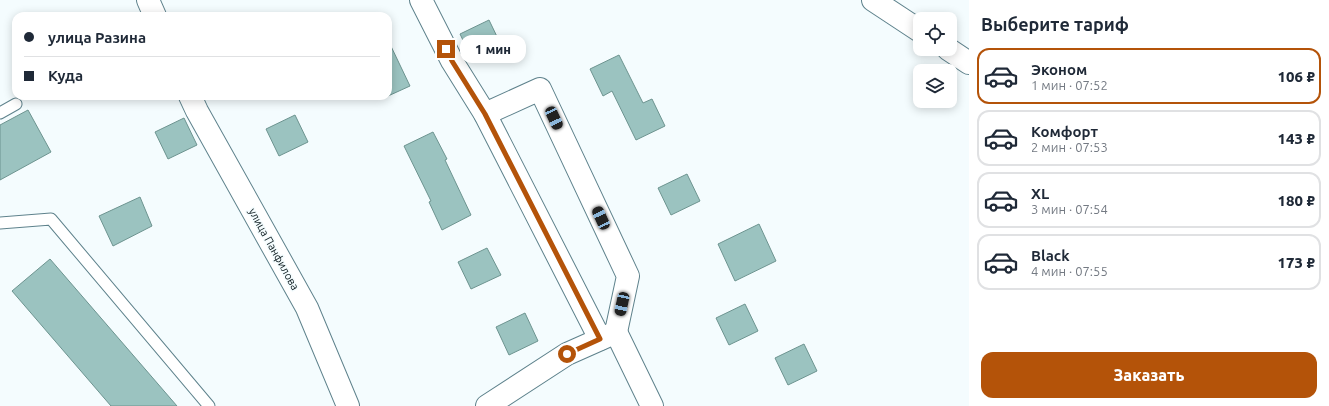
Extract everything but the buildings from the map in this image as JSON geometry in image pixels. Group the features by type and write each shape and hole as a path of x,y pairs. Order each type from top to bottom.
{"street":[{"path":"148,0 153,12"},
{"path":"421,0 452,61 485,114 608,336 652,406"},
{"path":"873,0 913,26"},
{"path":"957,55 969,63"},
{"path":"485,114 540,89 628,276 608,336 567,354 487,406"},
{"name":"улица Панфилова","path":"192,100 306,308 348,406"}],"lane":[{"path":"0,114 16,104"},
{"path":"0,224 51,219 209,406"}],"route":[{"path":"446,49 485,114 600,339 567,354"}]}
